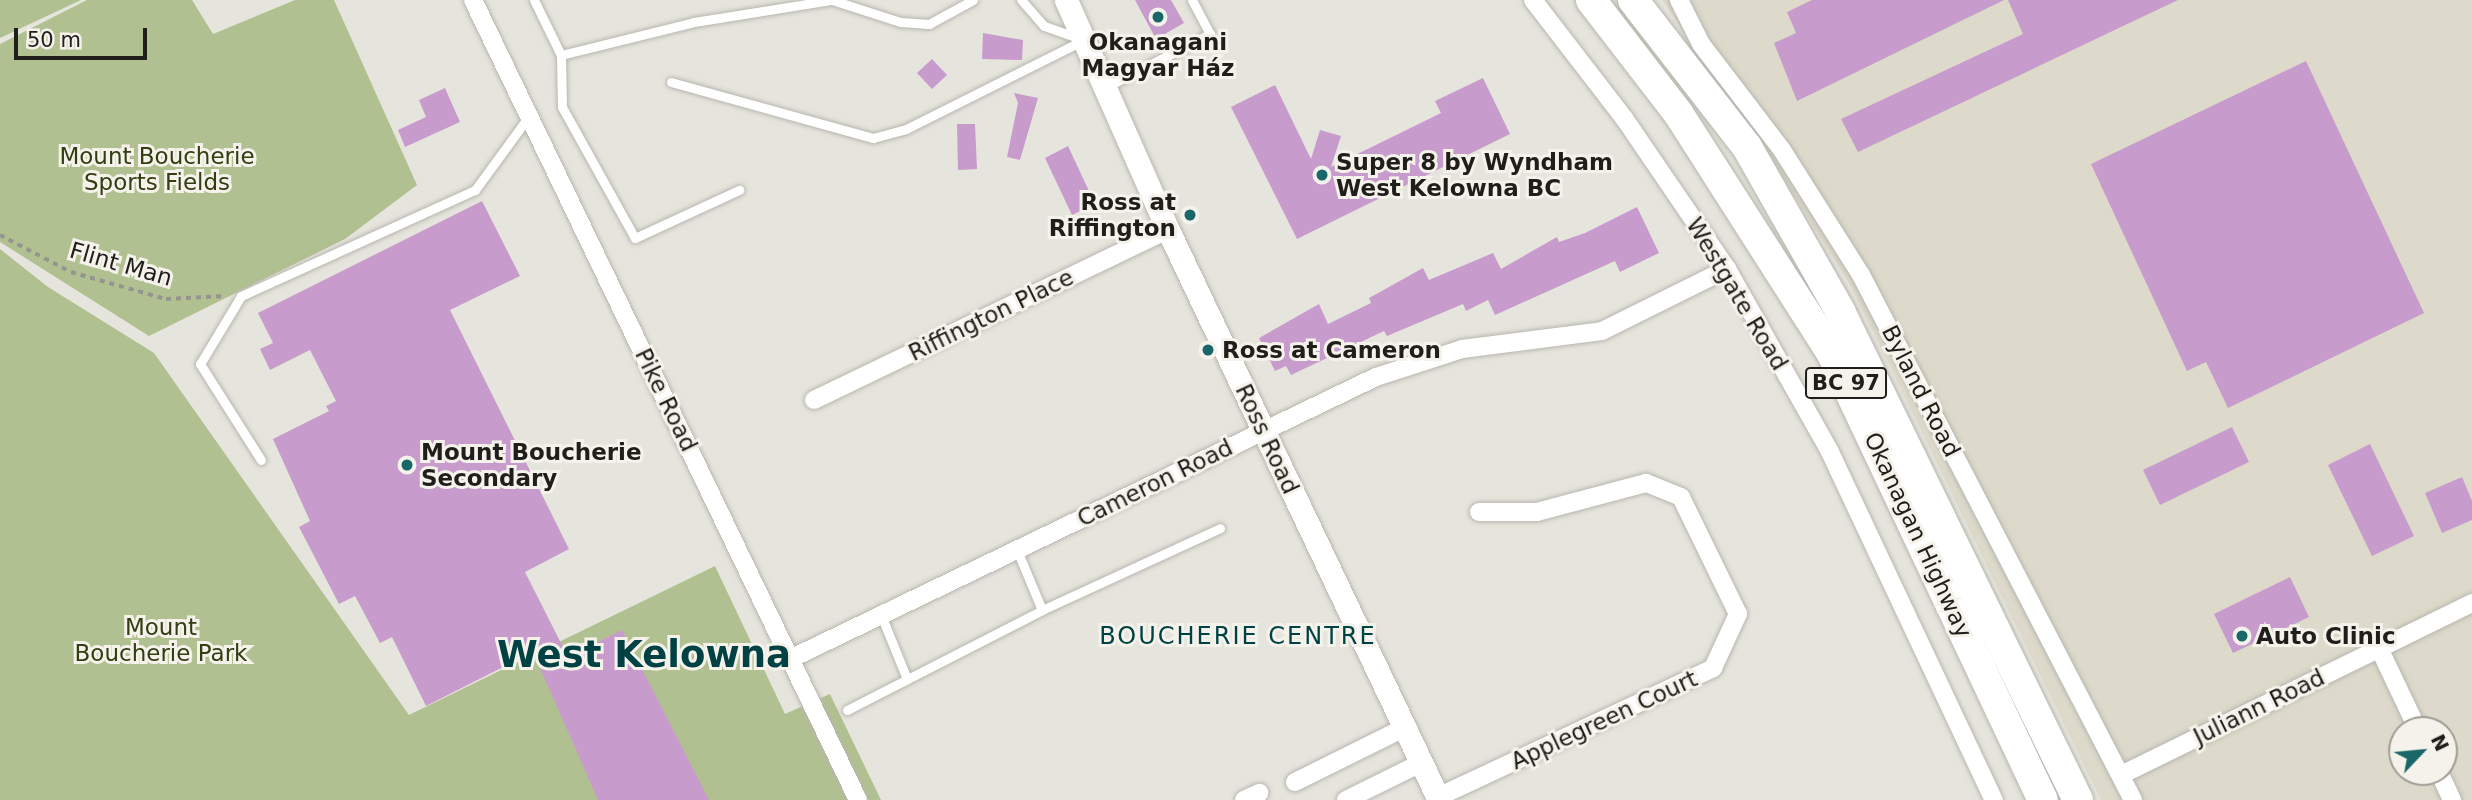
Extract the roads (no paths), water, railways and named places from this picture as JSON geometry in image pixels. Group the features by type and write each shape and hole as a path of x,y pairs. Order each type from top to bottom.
{"highway":[{"name":"Okanagan Highway","path":"1591,0 1678,113 1832,354 2043,800"},
{"name":"Okanagan Highway","path":"1633,0 1747,147 1840,311 2078,800"}],"street":[{"name":"Pike Road","path":"473,0 858,800"},
{"name":"Ross Road","path":"1066,0 1168,230 1402,729 1438,799"},
{"name":"Westgate Road","path":"1533,0 1624,118 1727,269 1830,452 1994,800"},
{"name":"Byland Road","path":"1679,0 1701,44 1782,150 1861,275 2133,800"},
{"name":"Riffington Place","path":"814,400 1168,230"},
{"name":"Cameron Road","path":"790,659 1376,377 1462,349 1602,331 1727,269"},
{"name":"Applegreen Court","path":"1438,799 1713,668 1738,614 1681,497 1646,483 1537,512 1479,512"},
{"name":"Juliann Road","path":"2121,775 2472,603"},
{"path":"2379,648 2411,716"},
{"path":"1295,782 1402,729"},
{"path":"1346,800 1419,764"}],"lane":[{"path":"534,0 561,55 562,107 635,237 738,190"},
{"path":"561,55 694,22 783,4 832,0 900,22 929,24 973,0"},
{"path":"1021,0 1044,26 1084,40"},
{"path":"1105,88 1210,34 1192,0"},
{"path":"671,82 873,138 906,129 1084,40"},
{"path":"261,460 200,364 241,296 475,190 529,116"},
{"path":"847,710 1042,610 1220,528"},
{"path":"1017,550 1042,610"},
{"path":"881,615 908,679"}],"place":[{"name":"Okanagani Magyar Ház","path":"1158,17"},
{"name":"Super 8 by Wyndham West Kelowna BC","path":"1322,175"},
{"name":"Ross at Riffington","path":"1190,215"},
{"name":"Ross at Cameron","path":"1208,350"},
{"name":"Mount Boucherie Secondary","path":"407,465"},
{"name":"Auto Clinic","path":"2242,636"}],"district":[{"name":"BOUCHERIE CENTRE","path":"1238,637"},
{"name":"West Kelowna","path":"644,655"}],"park label":[{"name":"Mount Boucherie Sports Fields","path":"157,169"},
{"name":"Mount Boucherie Park","path":"161,640"}]}
